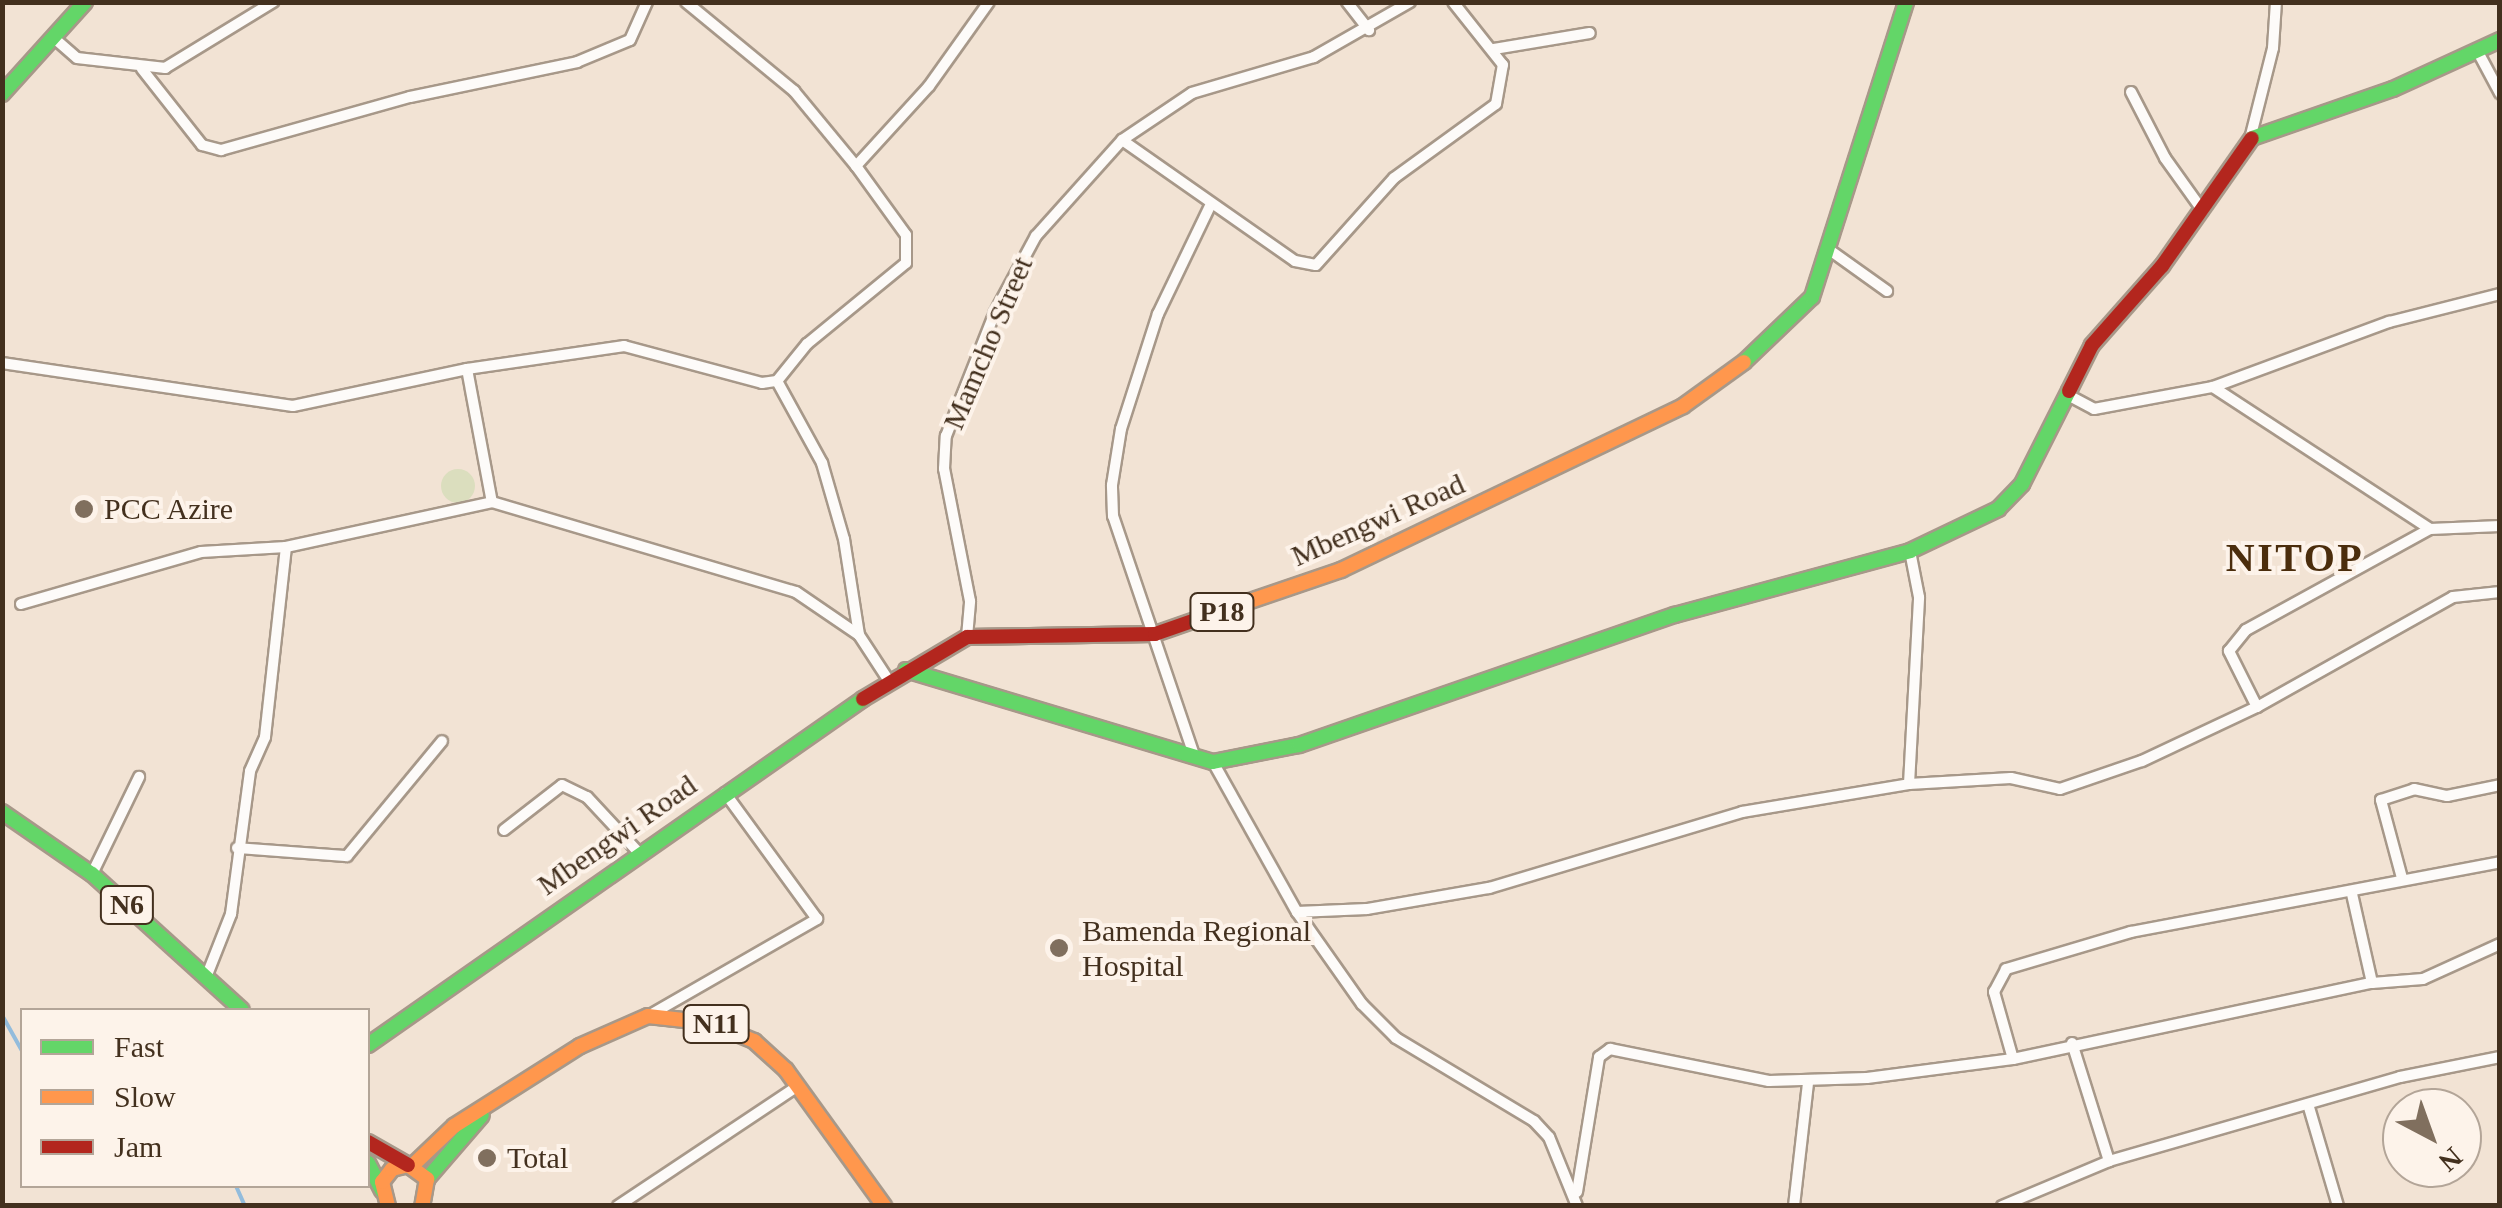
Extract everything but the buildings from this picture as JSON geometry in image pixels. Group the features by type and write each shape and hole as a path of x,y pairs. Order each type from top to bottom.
{"main road":[{"path":"2,94 84,2"},
{"name":"Mbengwi Road","path":"370,1044 724,793 906,670 967,637 1155,634 1341,570 1683,406 1748,360 1812,297 1831,251 1906,2"},
{"path":"906,670 1213,762 1298,745 1674,615 1910,551 1998,509 2038,458 2092,345 2204,212 2250,140 2500,40"},
{"name":"N6","path":"2,812 92,874 240,1008"},
{"name":"N11","path":"410,1166 434,1140 580,1046 648,1016 733,1028 798,1086 884,1206"},
{"name":"N11","path":"427,1179 489,1106"},
{"path":"370,1143 427,1179 427,1203"},
{"path":"381,1199 392,1169 410,1166"},
{"path":"370,1169 381,1199"}],"street":[{"path":"54,38 76,58 142,69 178,63 273,2"},
{"path":"142,69 202,144 221,150 410,97 577,62 630,40 647,2"},
{"path":"2,363 293,406 467,369 624,346 762,383 777,380 807,344 906,263 906,235 794,91 686,2"},
{"path":"856,166 930,86 989,2"},
{"path":"1347,2 1369,30"},
{"name":"Mamcho Street","path":"967,637 970,601 944,469 946,436 1007,286 1036,236 1122,140 1192,93 1314,57 1369,30 1410,2"},
{"path":"2250,140 2276,2"},
{"path":"1122,140 1210,206 1295,261 1316,265 1394,178 1496,104 1505,81 1494,49 1454,3"},
{"path":"1494,49 1590,34"},
{"path":"2478,52 2500,94"},
{"path":"2131,92 2165,158 2204,212"},
{"path":"1196,759 1113,516 1112,485 1121,429 1158,314 1210,206"},
{"path":"1831,251 1887,291"},
{"path":"2066,394 2094,408 2213,388 2389,322 2500,294"},
{"path":"467,369 492,502"},
{"path":"777,380 822,463 844,539 859,634"},
{"path":"2213,388 2430,529"},
{"path":"21,604 200,552 286,547 492,502 796,592 859,634 890,681"},
{"path":"2257,707 2232,661 2233,641 2430,529 2500,526"},
{"path":"208,975 231,914 250,771 266,738 286,547"},
{"path":"1909,784 1919,597 1910,551"},
{"path":"1296,912 1367,909 1489,888 1742,812 1909,784 2011,778 2060,789 2142,760 2257,707 2431,607 2454,597 2500,592"},
{"path":"238,848 348,856 442,741"},
{"path":"1213,762 1296,912 1362,1004 1396,1038 1534,1121 1577,1192"},
{"path":"92,874 140,776"},
{"path":"504,830 562,785 587,798 639,853"},
{"path":"2402,878 2381,800 2414,789 2447,796 2500,785"},
{"path":"648,1016 817,919 724,793"},
{"path":"2013,1059 1994,992 2006,969 2131,932 2352,894 2402,878 2500,862"},
{"path":"2352,894 2372,983"},
{"path":"1577,1206 1599,1057 1610,1049 1808,1084 2013,1059 2072,1043 2372,983 2423,980 2500,944"},
{"path":"2072,1043 2109,1160"},
{"path":"2002,1206 2109,1160 2308,1104 2500,1057"},
{"path":"1794,1206 1808,1084"},
{"path":"618,1206 798,1086"},
{"path":"2308,1104 2338,1206"}],"green space":[{"path":"458,469 470,474 475,486 470,498 458,503 446,498 441,486 446,474"}],"waterway":[{"path":"2,1015 20,1047"},
{"path":"237,1188 245,1206"}],"traffic: fast":[{"path":"2,94 85,2"},
{"path":"1744,362 1812,297 1906,2"},
{"path":"2252,138 2393,89 2500,40"},
{"path":"906,670 1213,762 1299,745 1675,615 1910,551 1998,509 2022,484 2069,391"},
{"path":"370,1044 863,699"},
{"path":"2,812 92,874 240,1008"},
{"path":"427,1179 482,1115"},
{"path":"370,1167 382,1191"}],"traffic: slow":[{"path":"1241,604 1341,570 1683,406 1744,362"},
{"path":"412,1166 454,1126 580,1046 648,1016 710,1023 754,1041 786,1070 884,1206"},
{"path":"388,1206 382,1182 392,1169 408,1165 427,1179 422,1206"}],"traffic: jam":[{"path":"2069,391 2092,345 2162,266 2252,138"},
{"path":"863,699 967,637 1155,634 1241,604"},
{"path":"370,1143 408,1165"}],"place":[{"name":"PCC Azire","path":"84,509"},
{"name":"Bamenda Regional Hospital","path":"1059,948"},
{"name":"Total","path":"487,1158"}],"district":[{"name":"NITOP","path":"2295,558"}]}
